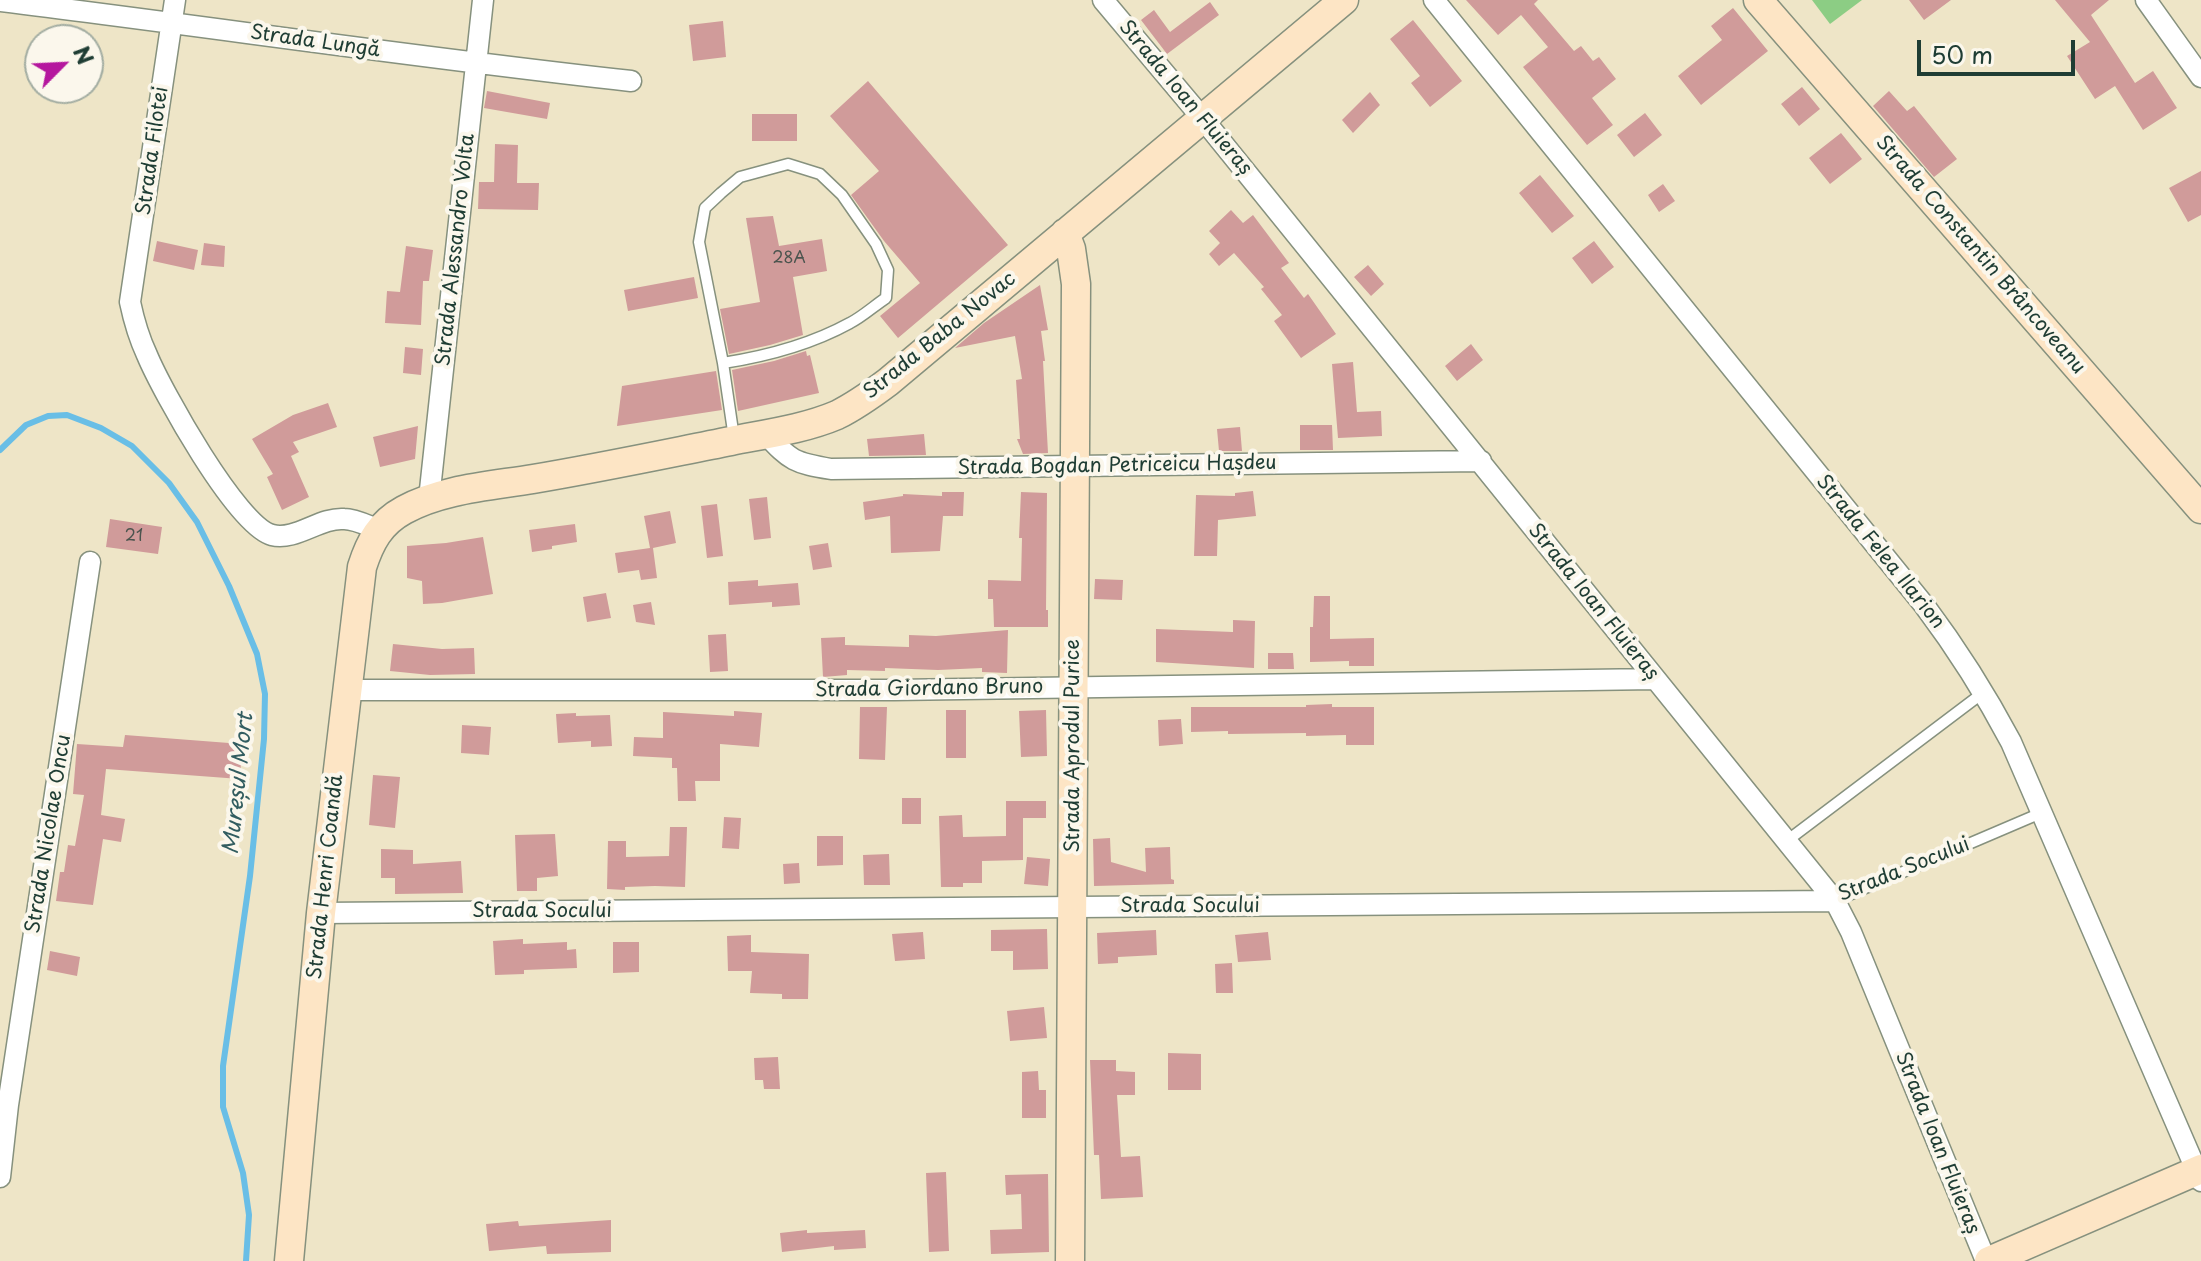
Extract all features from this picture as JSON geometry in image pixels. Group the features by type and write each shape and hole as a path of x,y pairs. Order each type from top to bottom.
{"street":[{"name":"Strada Filotei","path":"175,0 130,302 142,344 168,399 227,493 258,527 271,535 283,536 334,519 344,519 379,530"},
{"name":"Strada Alessandro Volta","path":"417,504 483,0"},
{"name":"Strada Ioan Fluieraș","path":"1103,0 1481,461 1835,901 1851,932 1987,1261"},
{"name":"Strada Baba Novac","path":"417,504 482,487 610,466 766,434 826,419 863,400 1344,0"},
{"name":"Strada Felea Ilarion","path":"1434,0 1959,652 2011,742 2200,1174"},
{"name":"Strada Constantin Brâncoveanu","path":"1758,0 2201,509"},
{"path":"2146,0 2201,77"},
{"name":"Strada Lungă","path":"0,1 476,64 631,81"},
{"name":"Strada Aprodul Purice","path":"1065,233 1071,249 1076,284 1070,1261"},
{"name":"Strada Bogdan Petriceicu Hașdeu","path":"766,434 791,460 831,469 1481,461"},
{"name":"Strada Henri Coandă","path":"289,1261 321,913 362,567 379,530 386,522 417,504"},
{"name":"Strada Nicolae Oncu","path":"0,1177 4,1105 90,562"},
{"name":"Strada Giordano Bruno","path":"347,690 894,690 1655,679"},
{"name":"Strada Socului","path":"321,913 1835,901"},
{"path":"1987,1261 2200,1174"}],"lane":[{"path":"723,363 762,357 809,343 852,322 886,298 888,270 876,244 842,195 820,174 788,164 740,177 705,208 699,242 723,363 734,440"},
{"path":"1788,840 1984,692"},
{"name":"Strada Socului","path":"1835,901 2041,813"}],"green space":[{"path":"1812,0 1862,0 1830,24"}],"building":[{"path":"1466,0 1538,0 1534,4 1574,51 1581,46 1593,61 1599,57 1616,79 1592,98 1613,125 1587,145 1523,67 1548,47 1521,15 1498,35"},
{"path":"1909,0 1951,0 1924,20"},
{"path":"2055,0 2109,0 2091,15 2135,83 2153,71 2177,108 2143,130 2115,86 2095,99 2067,56 2090,42"},
{"path":"1210,2 1219,15 1167,54 1141,20 1154,10 1170,32"},
{"path":"1733,8 1768,51 1701,105 1678,76 1722,40 1711,26"},
{"path":"1413,20 1462,81 1430,107 1411,83 1420,76 1390,39"},
{"path":"723,21 726,57 693,61 689,25"},
{"path":"868,81 1008,245 898,338 880,316 920,283 884,241 851,195 879,171 830,116"},
{"path":"1802,87 1820,109 1799,126 1781,104"},
{"path":"487,91 550,103 547,119 484,108"},
{"path":"1889,91 1907,111 1914,106 1957,159 1934,177 1873,106"},
{"path":"1370,92 1380,105 1353,133 1342,120"},
{"path":"1645,113 1662,135 1634,157 1617,135"},
{"path":"752,114 797,114 797,141 752,141"},
{"path":"1841,133 1862,159 1830,184 1809,158"},
{"path":"495,144 518,145 517,183 539,183 538,210 478,209 479,182 494,182"},
{"path":"2201,171 2201,215 2188,222 2169,188"},
{"path":"1540,175 1574,216 1552,233 1519,193"},
{"path":"1663,184 1675,201 1659,212 1648,195"},
{"path":"1231,210 1243,223 1253,215 1289,263 1281,268 1304,298 1308,294 1336,334 1301,358 1274,321 1282,315 1261,289 1264,287 1234,253 1219,266 1209,254 1220,243 1209,231"},
{"path":"773,216 779,246 822,239 827,271 793,277 803,335 729,354 720,309 760,302 746,218"},
{"path":"157,241 198,250 194,270 153,261"},
{"path":"1594,241 1614,267 1592,284 1572,258"},
{"path":"204,243 225,246 224,267 201,265"},
{"path":"406,246 433,250 429,281 423,281 421,325 385,323 387,291 400,292"},
{"path":"1368,265 1384,284 1371,296 1354,277"},
{"path":"694,277 698,298 628,311 624,290"},
{"path":"1040,285 1048,330 1041,331 1048,453 1023,454 1017,439 1020,439 1016,380 1022,379 1015,336 955,348 984,323"},
{"path":"1471,344 1483,360 1457,381 1445,366"},
{"path":"405,347 423,349 421,375 403,373"},
{"path":"806,351 807,356 810,355 819,393 738,411 732,370"},
{"path":"1353,362 1357,412 1381,411 1382,436 1338,438 1332,364"},
{"path":"716,371 722,410 617,426 622,386"},
{"path":"328,403 337,427 293,442 299,452 291,456 309,497 282,510 267,477 273,474 252,439 293,415"},
{"path":"1300,425 1332,425 1333,450 1300,450"},
{"path":"418,426 415,459 380,467 373,437"},
{"path":"1240,427 1242,451 1219,451 1217,429"},
{"path":"924,434 926,455 869,456 867,439"},
{"path":"1253,491 1256,516 1218,520 1217,556 1194,556 1196,495 1235,496 1235,493"},
{"path":"942,492 964,492 963,516 943,516 940,551 891,553 890,516 865,520 863,502 903,494 942,496"},
{"path":"1021,492 1047,493 1048,627 994,627 993,599 988,599 988,580 1021,581"},
{"path":"767,497 771,538 754,540 749,499"},
{"path":"717,504 723,556 707,558 701,506"},
{"path":"670,511 676,543 653,548 657,578 641,580 639,570 618,573 615,553 650,548 644,516"},
{"path":"110,519 162,527 158,554 106,547"},
{"path":"575,524 577,542 532,552 529,530"},
{"path":"483,537 493,594 423,604 422,581 407,578 407,546"},
{"path":"828,543 832,567 813,570 809,546"},
{"path":"1095,579 1123,580 1122,600 1094,599"},
{"path":"758,580 758,586 798,583 800,605 772,607 772,602 729,605 728,582"},
{"path":"606,593 611,618 587,622 583,597"},
{"path":"1314,596 1330,596 1330,639 1374,638 1374,666 1349,666 1349,661 1310,662"},
{"path":"651,602 655,625 636,622 633,605"},
{"path":"1233,620 1255,621 1254,668 1156,662 1156,629 1233,632"},
{"path":"1008,630 1007,673 982,672 982,668 885,668 885,671 847,670 847,675 823,677 821,638 845,637 845,645 909,647 909,635"},
{"path":"726,634 728,671 710,672 708,635"},
{"path":"393,644 442,649 474,648 475,674 430,675 390,671"},
{"path":"1268,653 1293,653 1294,669 1268,669"},
{"path":"1332,704 1332,707 1374,707 1374,745 1346,745 1346,735 1191,732 1191,707 1306,707"},
{"path":"860,707 887,707 885,760 859,759"},
{"path":"946,710 966,710 966,758 946,758"},
{"path":"1046,710 1047,756 1021,757 1019,711"},
{"path":"734,711 762,713 759,747 720,744 720,781 695,781 696,801 678,801 677,768 672,768 672,758 633,756 634,737 663,738 663,712 734,716"},
{"path":"576,713 576,716 610,715 612,746 591,747 591,741 558,743 556,714"},
{"path":"1181,719 1183,744 1159,746 1158,720"},
{"path":"462,725 491,727 489,755 461,753"},
{"path":"125,735 242,744 240,779 106,769 101,815 125,819 121,842 103,839 93,905 56,901 68,845 75,846 84,795 73,794 77,744 123,747"},
{"path":"373,775 400,777 395,828 369,825"},
{"path":"902,798 921,798 921,824 902,824"},
{"path":"1006,801 1046,801 1046,818 1023,818 1023,860 982,861 982,883 941,887 939,816 962,815 963,837 1006,836"},
{"path":"724,817 741,818 739,849 722,848"},
{"path":"670,827 687,827 685,887 607,889 608,841 626,841 626,857 669,856"},
{"path":"555,834 558,876 537,878 537,891 517,891 515,835"},
{"path":"817,836 843,836 843,865 817,866"},
{"path":"1110,838 1111,862 1146,872 1145,848 1170,847 1171,879 1174,884 1094,886 1093,839"},
{"path":"381,849 413,850 413,864 461,861 463,893 395,894 395,878 381,878"},
{"path":"889,854 890,885 864,885 863,855"},
{"path":"1027,857 1050,859 1048,886 1024,884"},
{"path":"799,863 800,883 784,884 783,864"},
{"path":"1047,929 1048,969 1013,970 1013,951 991,951 991,930"},
{"path":"1156,930 1157,955 1118,957 1118,963 1098,964 1097,933"},
{"path":"923,932 925,959 895,961 892,934"},
{"path":"1268,932 1271,960 1238,962 1235,935"},
{"path":"751,935 751,952 809,954 808,999 782,999 782,994 750,993 752,971 728,971 727,936"},
{"path":"523,939 523,944 567,942 567,950 576,949 577,968 524,970 524,974 495,975 493,941"},
{"path":"613,942 639,942 639,972 613,973"},
{"path":"50,951 80,957 77,976 47,970"},
{"path":"1232,963 1233,993 1216,993 1215,964"},
{"path":"1044,1007 1047,1038 1010,1041 1007,1011"},
{"path":"1168,1053 1201,1054 1201,1090 1168,1090"},
{"path":"778,1057 780,1089 764,1089 763,1080 755,1080 754,1058"},
{"path":"1090,1060 1116,1060 1116,1071 1135,1072 1135,1095 1117,1095 1121,1157 1140,1156 1143,1197 1101,1199 1099,1155 1094,1155"},
{"path":"1038,1071 1039,1090 1046,1090 1046,1118 1022,1118 1022,1072"},
{"path":"946,1172 949,1251 929,1252 926,1173"},
{"path":"1048,1174 1049,1252 991,1254 990,1230 1022,1229 1021,1194 1006,1195 1005,1175"},
{"path":"611,1220 611,1252 547,1254 546,1246 489,1251 486,1224 518,1221 519,1226"},
{"path":"807,1230 807,1233 865,1230 866,1248 834,1250 834,1246 782,1252 780,1233"}],"waterway":[{"name":"Mureșul Mort","path":"0,450 26,425 48,416 67,415 101,428 132,446 169,483 197,522 229,586 257,654 265,694 264,739 250,876 223,1066 223,1107 243,1173 249,1215 246,1261"}]}
